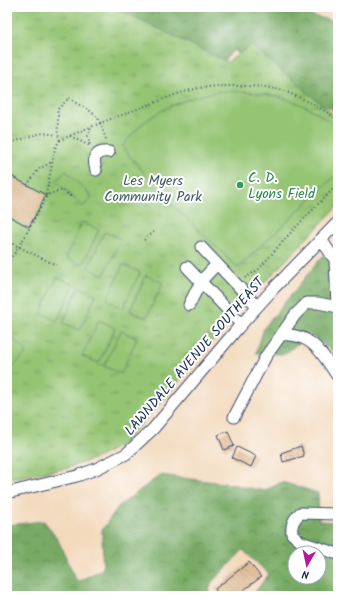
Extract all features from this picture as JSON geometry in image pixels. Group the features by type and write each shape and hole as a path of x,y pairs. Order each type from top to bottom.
{"street":[{"path":"96,170 94,159 98,153 103,151 110,152"},
{"name":"LAWNDALE AVENUE SOUTHEAST","path":"7,493 84,473 96,469 126,454 153,429 257,306 338,222"},
{"path":"234,417 266,356 295,315 307,303 338,306 335,260 321,239"},
{"path":"201,247 257,306"},
{"path":"189,305 201,281 217,264"},
{"path":"187,267 241,324"},
{"path":"281,335 292,334 310,340 321,352 338,377"},
{"path":"338,514 300,513 294,519 291,527 292,534 301,542 338,554"}],"path":[{"path":"48,194 46,195 55,148 60,140 100,123 180,93 199,88 225,86 265,87 285,91 313,104 338,119"},
{"path":"60,140 57,135 59,117 57,110 69,98 99,118 106,139"},
{"path":"70,136 90,146 88,136 91,127"},
{"path":"7,144 37,134 44,133 57,135"},
{"path":"27,185 39,169 53,160"},
{"path":"240,282 259,269 292,231 338,184"},
{"path":"7,263 18,247 48,194 64,190 70,195"},
{"path":"144,240 154,232"},
{"path":"9,242 56,265"}],"green space":[{"name":"Les Myers Community Park","path":"7,7 114,7 227,62 251,45 338,118 338,206 225,325 163,400 123,443 101,456 68,468 7,479"},
{"path":"39,7 277,7 338,22 338,112 284,85 233,50 217,70"},
{"name":"C. D. Lyons Field","path":"222,91 255,93 284,98 312,110 325,118 338,129 338,173 238,268 164,197 122,147 138,128 166,108 188,99"},
{"path":"66,171 92,197 83,207 56,181"},
{"path":"82,222 99,230 82,265 66,258"},
{"path":"104,232 121,239 104,275 88,268"},
{"path":"338,243 338,355 309,334 285,354 256,353 264,328 321,258"},
{"path":"123,265 140,272 123,308 107,300"},
{"path":"146,275 163,283 146,318 130,311"},
{"path":"57,277 74,285 57,321 41,313"},
{"path":"79,287 96,295 80,330 63,323"},
{"path":"99,320 115,328 99,363 82,356"},
{"path":"121,331 137,338 121,374 104,366"},
{"path":"7,333 27,352 7,373"},
{"path":"160,475 230,484 264,491 282,482 318,493 319,521 338,522 338,596 252,596 269,574 243,550 211,583 208,596 7,596 7,525 44,521 58,540 77,582 103,569 102,530 118,507"}],"building":[{"path":"7,174 46,195 29,227 7,215"},
{"path":"228,431 234,446 224,450 218,435"},
{"path":"301,446 304,456 283,462 281,453"},
{"path":"237,447 256,456 251,467 232,458"},
{"path":"249,562 261,577 236,596 220,596 215,589"}],"waterway":[{"path":"7,13 13,7"}],"place":[{"name":"C. D. Lyons Field","path":"240,185"}]}
